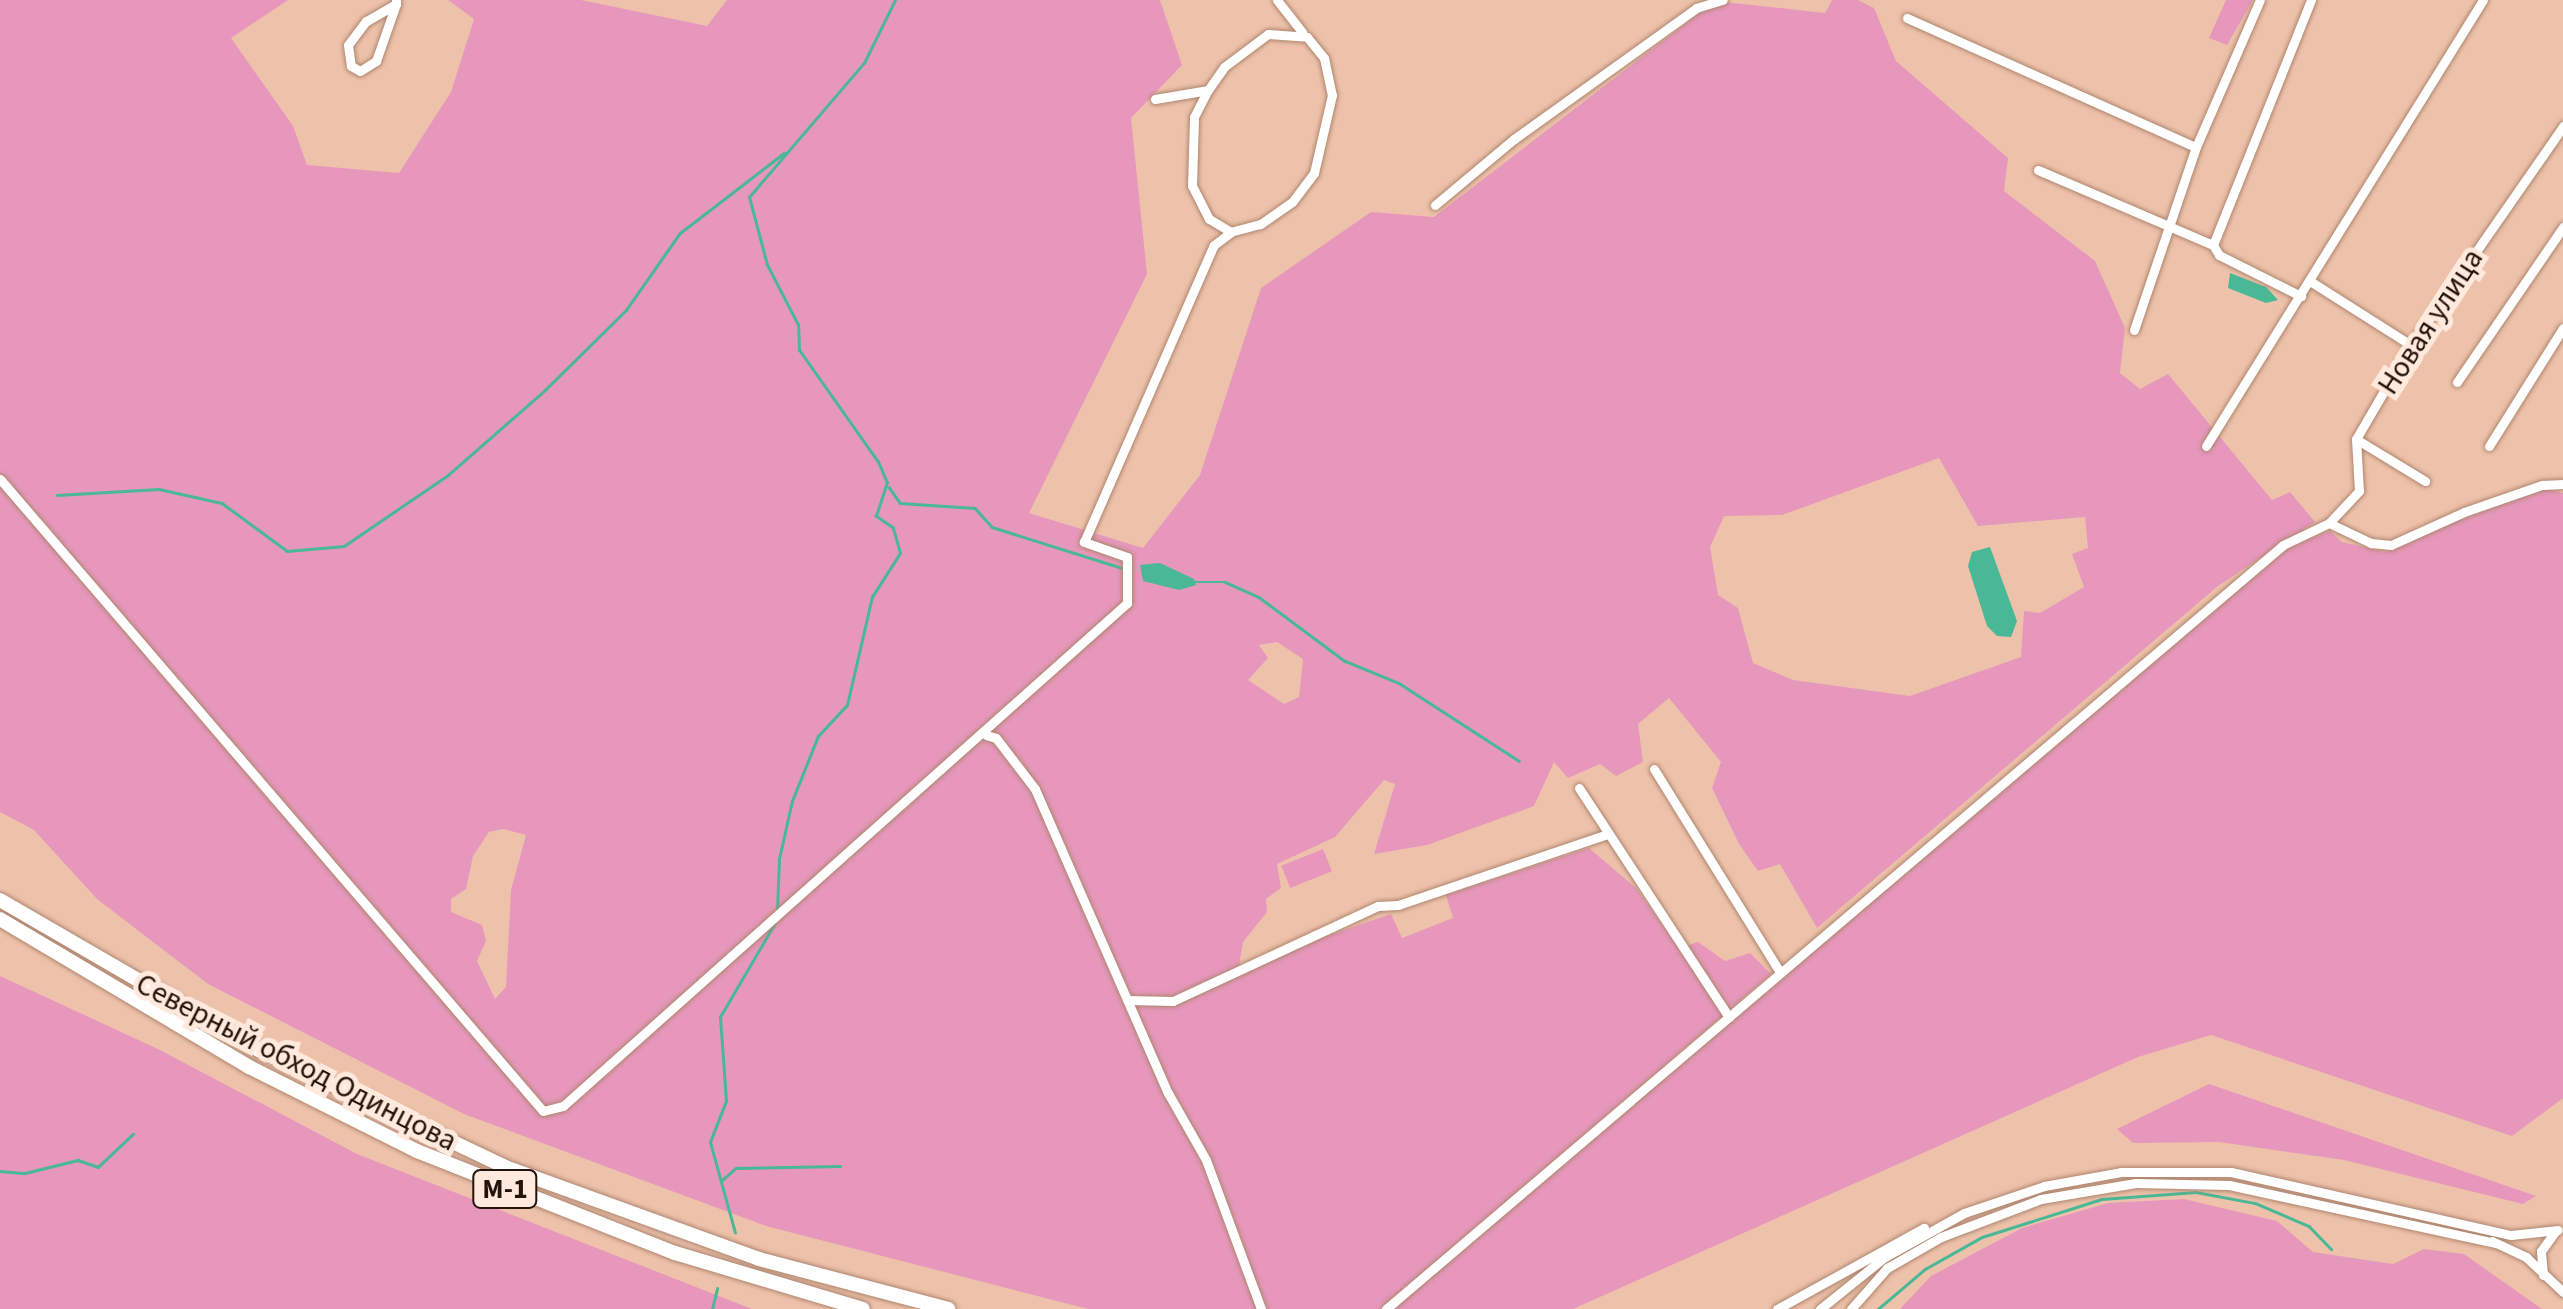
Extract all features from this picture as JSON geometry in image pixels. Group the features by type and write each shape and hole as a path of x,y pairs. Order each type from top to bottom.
{"highway":[{"name":"Северный обход Одинцова","path":"0,900 259,1050 505,1168 744,1254 948,1309"},
{"name":"Северный обход Одинцова","path":"0,919 249,1067 417,1151 600,1226 863,1309"}],"street":[{"path":"0,479 543,1111 563,1106 780,907 986,735 1127,603 1128,557 1084,542 1214,244 1231,232 1260,224 1292,202 1314,173 1332,95 1324,58 1281,14 1277,0"},
{"path":"1435,205 1514,139 1696,8 1723,0"},
{"path":"2134,330 2196,147 2260,0"},
{"path":"2213,245 2311,0"},
{"path":"2206,446 2483,0"},
{"path":"396,2 376,61 360,71 351,66 348,45 366,20 396,2"},
{"path":"1214,244 1209,219 1192,186 1194,116 1224,67 1268,34 1281,14"},
{"path":"1908,18 2196,147"},
{"path":"1268,34 1307,37"},
{"path":"1155,99 1208,90"},
{"path":"1181,97 1194,116"},
{"name":"Новая улица","path":"2356,439 2411,345 2563,126"},
{"path":"2038,170 2213,245 2218,255 2301,296"},
{"path":"1209,219 1231,232"},
{"path":"2457,382 2563,226"},
{"path":"2310,282 2411,345"},
{"path":"2490,446 2563,328"},
{"path":"2356,439 2425,481"},
{"path":"1386,1309 2230,586 2283,544 2329,524 2359,492 2356,439"},
{"path":"2329,524 2371,543 2392,545 2464,512 2542,484 2563,484"},
{"path":"986,735 1035,789 1127,1000 1206,1160 1261,1309"},
{"path":"1654,769 1780,972"},
{"path":"1579,788 1729,1017"},
{"path":"1127,1000 1172,1001 1378,906 1398,906 1608,834"},
{"path":"1777,1309 1884,1247 1964,1214 2079,1178 2190,1169 2298,1182 2511,1235 2560,1229"},
{"path":"1851,1309 1887,1268 1941,1237 2041,1199 2136,1183 2229,1185 2496,1243"},
{"path":"1820,1309 1886,1257 1964,1214"},
{"path":"2419,1214 2526,1258 2547,1282 2563,1292"},
{"path":"2547,1282 2540,1250 2560,1229"}],"shaded area":[{"path":"0,0 288,0 231,38 293,126 307,165 399,173 451,92 474,19 448,0 581,0 707,26 727,0 1160,0 1182,65 1131,118 1147,274 1029,513 1143,548 1200,475 1261,288 1371,212 1434,217 1715,1 1825,13 1832,0 1858,0 1874,8 1896,61 2008,158 2004,191 2095,261 2125,328 2120,373 2140,389 2168,374 2272,500 2290,492 2315,522 2218,586 1817,928 1780,864 1758,871 1739,844 1712,788 1721,762 1669,698 1638,724 1643,762 1616,776 1600,764 1568,778 1554,762 1534,806 1427,845 1374,854 1395,784 1384,780 1335,837 1277,864 1281,888 1266,899 1267,912 1243,942 1239,966 1391,914 1402,938 1453,918 1446,895 1589,848 1636,888 1679,948 1698,942 1725,961 1750,953 1771,974 1381,1309 1088,1309 766,1226 464,1114 208,984 97,899 34,830 0,812","holes":["1939,458 1978,526 2085,517 2088,548 2072,554 2084,587 2040,613 2024,611 2021,657 1910,696 1793,680 1753,663 1738,608 1718,595 1710,547 1724,516 1782,515","1277,642 1303,659 1299,697 1284,704 1248,680 1268,658 1259,645","503,829 526,835 511,890 506,987 495,999 477,961 486,941 482,925 451,912 451,899 466,889 473,856 489,832"]},
{"path":"2226,0 2253,0 2227,45 2209,38"},
{"path":"2230,273 2266,287 2278,300 2266,303 2228,288"},
{"path":"2545,489 2563,493 2563,1098 2512,1136 2211,1035 2138,1057 1573,1309 1388,1309 2289,546 2330,531 2342,542 2385,552 2466,515"},
{"path":"1990,547 2017,621 2011,637 1997,636 1987,626 1968,566 1972,552"},
{"path":"1160,563 1194,579 1196,585 1179,590 1143,581 1140,565"},
{"path":"1323,849 1332,871 1290,888 1281,866"},
{"path":"0,976 160,1050 357,1154 752,1309 0,1309"},
{"path":"2209,1084 2536,1196 2523,1204 2344,1160 2219,1142 2133,1143 2117,1129"},
{"path":"2184,1199 2277,1221 2313,1252 2393,1264 2424,1249 2464,1254 2542,1309 1900,1309 1931,1276 2022,1228 2108,1203"}],"waterway":[{"path":"777,911 779,859 792,801 818,736 847,705 872,597 900,553 893,528 876,516 887,483 878,462 799,350 798,325 767,265 749,197 864,63 895,0"},
{"path":"57,495 159,489 222,503 287,551 344,546 448,475 545,390 626,310 680,233 784,153"},
{"path":"889,487 900,503 975,508 992,527 1122,568"},
{"path":"1193,582 1225,582 1259,597 1345,661 1399,683 1519,761"},
{"path":"735,1233 710,1142 726,1101 720,1017 775,923"},
{"path":"0,1171 25,1173 78,1160 98,1167 133,1134"},
{"path":"721,1181 736,1168 840,1166"},
{"path":"1878,1309 1925,1269 1982,1237 2102,1199 2196,1192 2255,1203 2309,1226 2331,1249"},
{"path":"712,1309 717,1289"}]}
